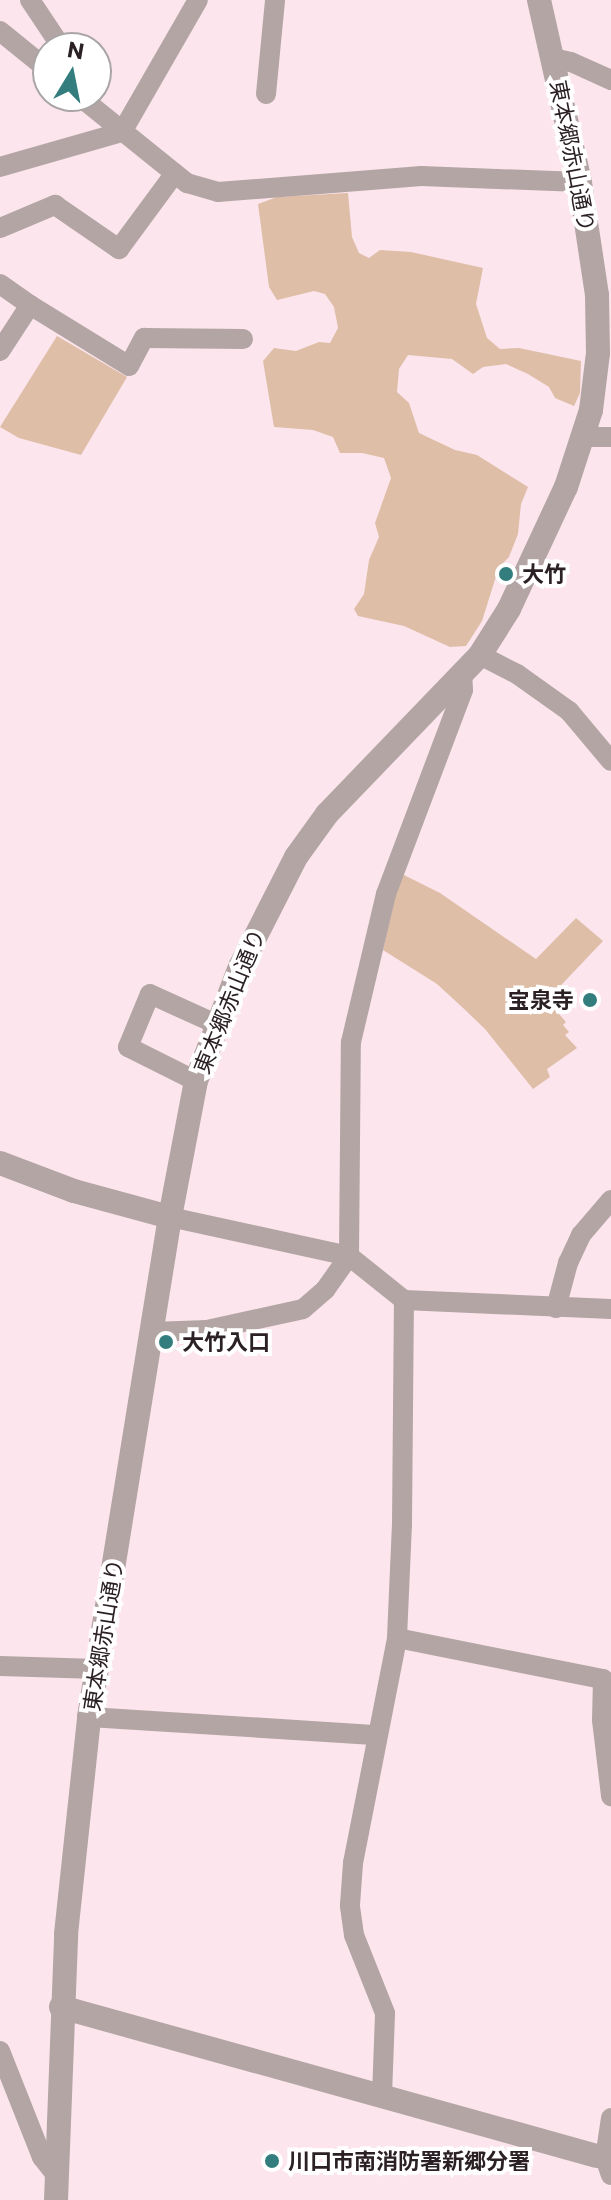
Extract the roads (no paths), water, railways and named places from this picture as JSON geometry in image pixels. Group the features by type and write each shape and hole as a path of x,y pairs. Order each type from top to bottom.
{"street":[{"path":"30,0 51,32"},
{"path":"0,167 122,132 198,0"},
{"path":"266,94 275,0"},
{"name":"東本郷赤山通り","path":"56,2188 61,2007 71,1875 89,1717 170,1217 196,1081 216,1024 260,924 310,835 471,663 509,609 600,434 596,378 599,325 580,182 539,0"},
{"path":"0,31 32,57"},
{"path":"553,58 571,62 611,80"},
{"path":"98,112 187,183 218,192 421,176 580,182"},
{"path":"0,228 55,205 119,249 175,173"},
{"path":"0,284 129,366 144,338 243,339"},
{"path":"0,351 30,305"},
{"path":"152,1332 207,1330 303,1309 325,1290 349,1256 351,1042 386,894 448,734 471,663 517,674 569,711 611,761"},
{"path":"196,1081 128,1047 150,994 216,1024"},
{"path":"0,1163 74,1191 170,1217 349,1256 404,1300 611,1309"},
{"path":"556,1308 568,1263 581,1235 611,1200"},
{"path":"382,2096 385,2013 354,1935 350,1905 353,1863 397,1638 402,1524 404,1300"},
{"path":"397,1638 603,1679 611,1796"},
{"path":"0,1666 97,1669"},
{"path":"89,1717 377,1735"},
{"path":"61,2007 382,2096 605,2163 611,2118"},
{"path":"0,2051 56,2188"}],"place":[{"name":"大竹","path":"506,574"},
{"name":"宝泉寺","path":"590,1000"},
{"name":"大竹入口","path":"166,1342"},
{"name":"川口市南消防署新郷分署","path":"272,2161"}]}
